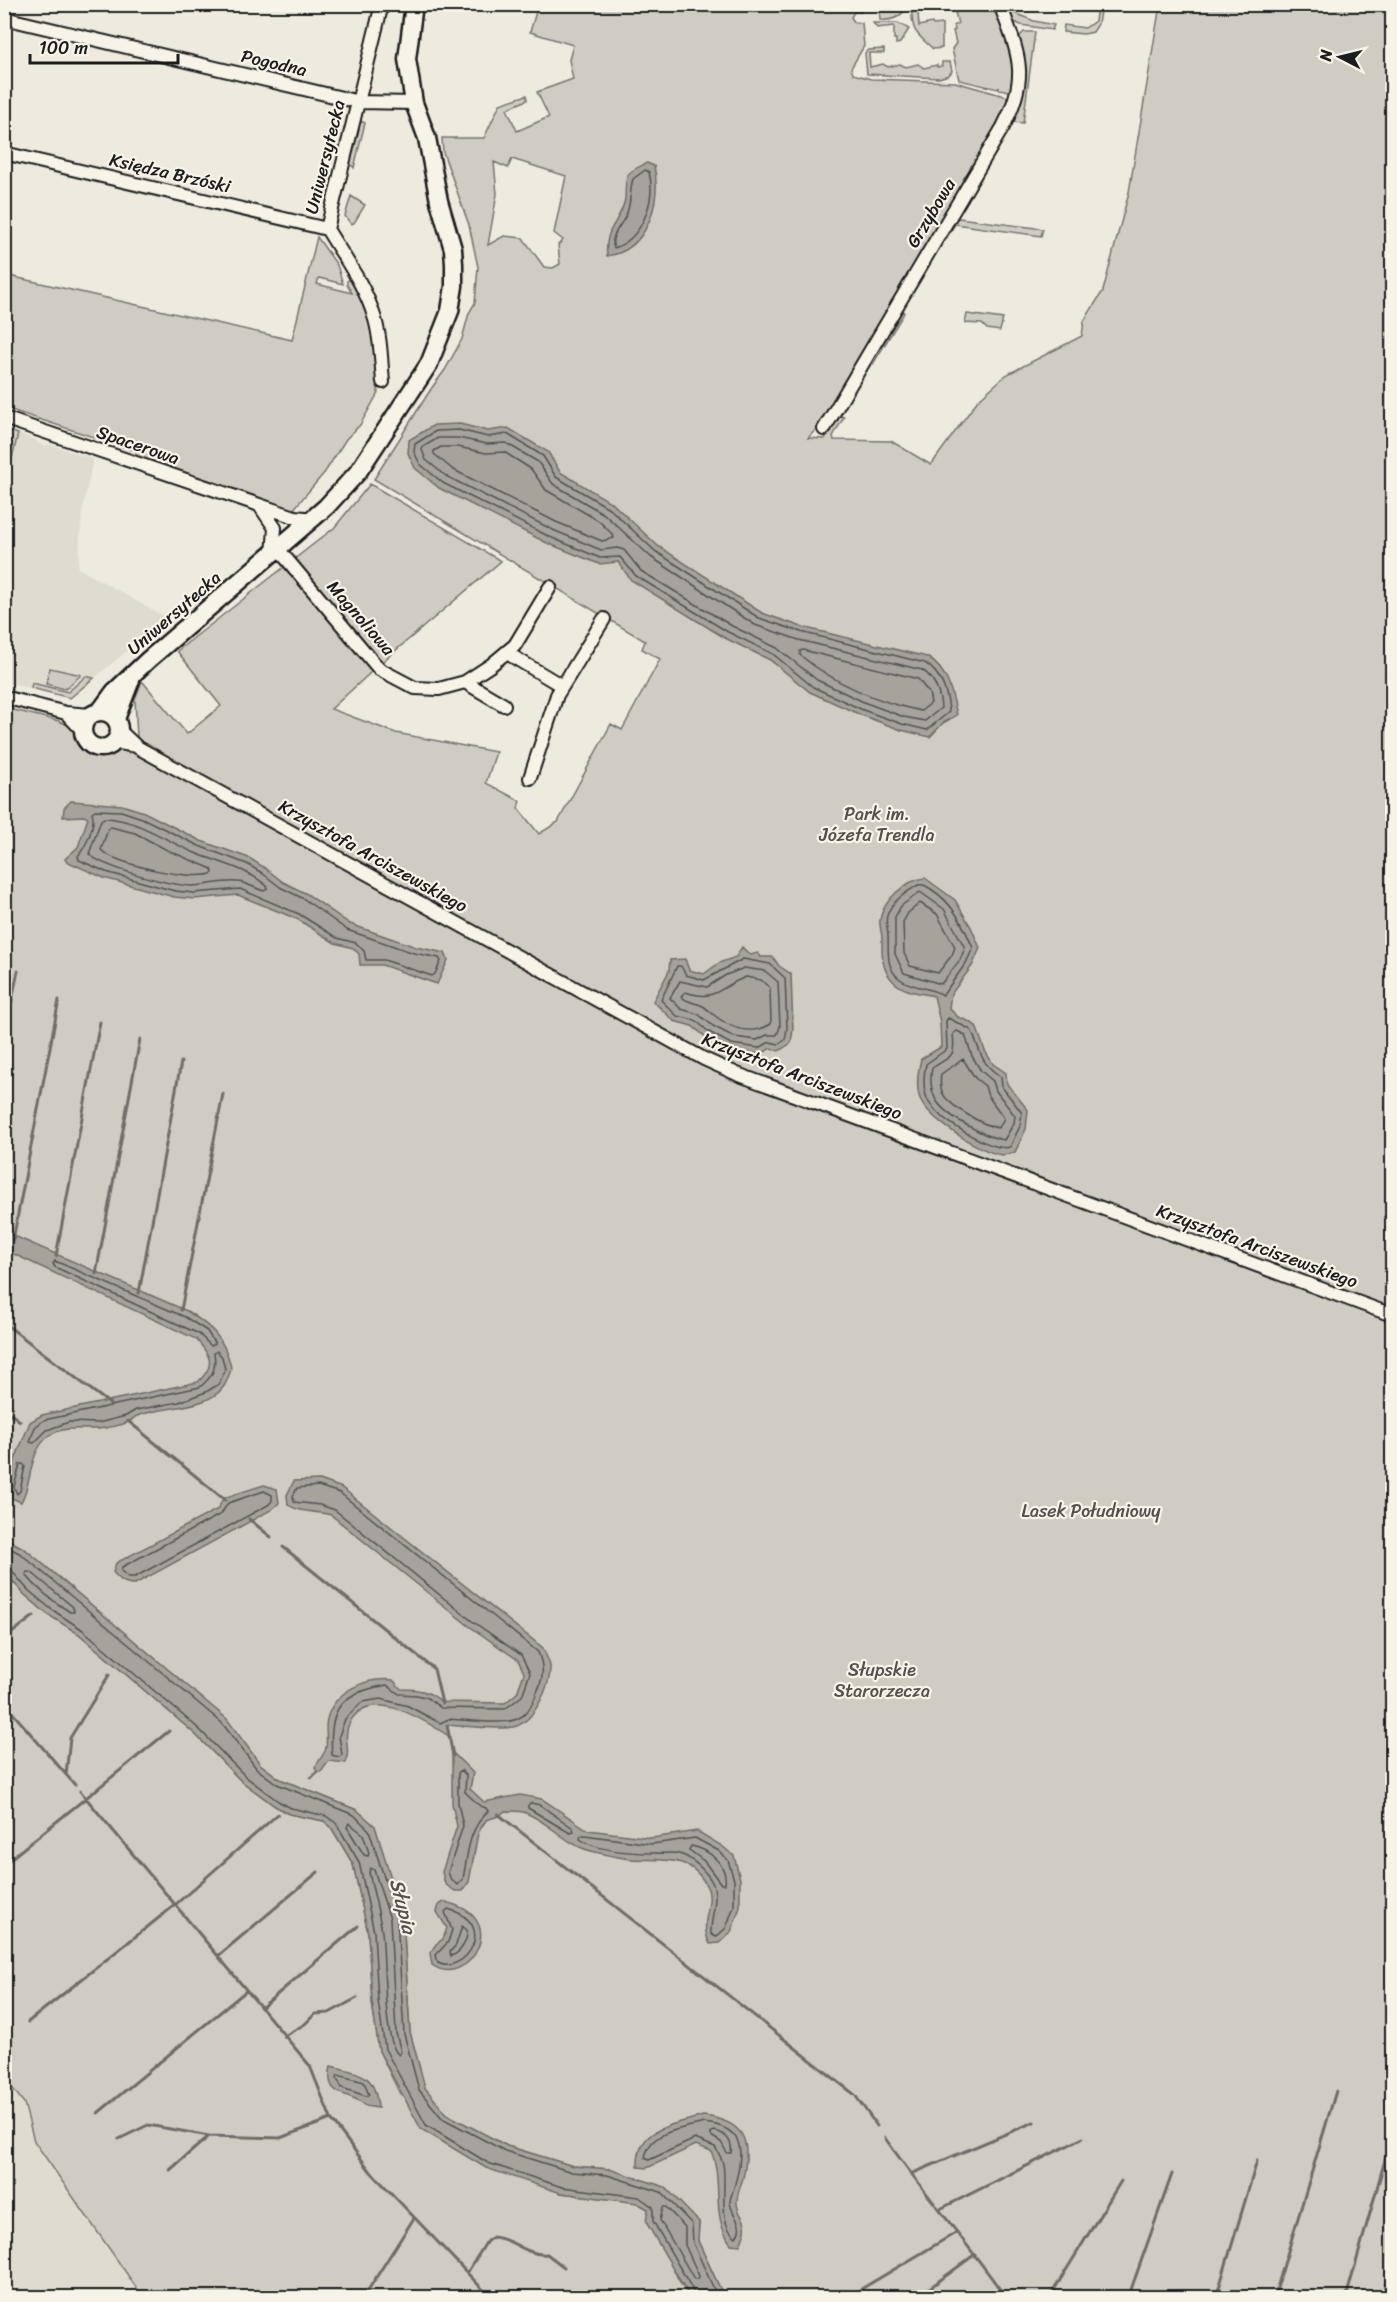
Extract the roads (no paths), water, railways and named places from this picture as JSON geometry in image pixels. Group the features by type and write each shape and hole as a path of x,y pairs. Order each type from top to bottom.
{"main road":[{"path":"414,4 407,59 414,103 423,127"},
{"path":"423,127 417,56 424,4"},
{"name":"Uniwersytecka","path":"104,725 114,692 315,519 358,472 429,364 450,311 454,286 453,249 423,127"}],"street":[{"name":"Uniwersytecka","path":"382,4 327,229 362,289 374,316 383,382"},
{"name":"Grzybowa","path":"824,429 1003,127 1017,98 1020,62 1000,4"},
{"name":"Pogodna","path":"4,18 359,102 414,103"},
{"name":"Księdza Brzóski","path":"4,153 327,229"},
{"name":"Spacerowa","path":"4,418 260,506 315,519"},
{"path":"260,506 275,528 276,552"},
{"name":"Magnoliowa","path":"276,552 379,669 415,688 439,689 465,682 507,653 522,635 550,587"},
{"path":"530,778 553,702 604,619"},
{"path":"507,653 562,686"},
{"path":"465,682 504,705"},
{"name":"Krzysztofa Arciszewskiego","path":"4,697 104,725 137,747 671,1042 737,1074 1392,1315"}],"water":[{"path":"647,163 654,166 656,179 656,194 649,222 633,245 607,256 608,238 623,207 628,175 634,169"},
{"path":"460,424 488,431 508,428 548,452 560,472 612,503 658,546 762,613 802,627 927,657 940,668 944,675 951,690 957,715 943,723 930,737 901,730 861,715 810,692 770,660 725,638 631,580 618,562 599,564 547,543 439,488 415,468 408,453 409,440 434,425"},
{"path":"71,801 122,805 144,812 201,841 249,858 350,924 416,947 445,953 448,960 437,984 382,965 360,965 359,954 353,948 335,943 297,919 238,895 194,899 174,897 104,878 66,861 65,859 78,847 88,818 84,816 63,817 64,808"},
{"path":"925,878 955,900 980,948 972,966 951,994 949,1008 958,1017 976,1026 985,1051 993,1064 1006,1073 1007,1084 1028,1110 1026,1129 1015,1152 1002,1155 992,1153 967,1141 942,1124 924,1105 919,1096 918,1078 921,1059 941,1047 940,1022 934,996 903,988 894,982 884,967 880,922 886,905 896,892 910,883"},
{"path":"742,947 750,955 758,953 761,957 773,957 779,966 791,974 793,1029 791,1043 779,1051 771,1048 761,1054 729,1049 706,1037 692,1026 674,1021 653,1001 669,971 670,960 685,959 689,970 704,974 719,963 736,957"},
{"path":"5,1232 187,1311 214,1332 224,1346 231,1367 221,1390 200,1402 136,1416 129,1422 114,1426 98,1429 67,1429 49,1436 37,1450 21,1502 9,1497 7,1487 10,1472 30,1422 42,1415 198,1382 204,1376 209,1361 205,1350 196,1339 5,1250"},
{"path":"320,1480 342,1488 543,1648 550,1666 548,1683 540,1702 521,1724 507,1728 447,1725 450,1737 413,1715 385,1706 371,1706 359,1711 350,1722 347,1732 346,1763 329,1761 321,1772 317,1772 315,1767 326,1747 326,1723 331,1709 336,1701 352,1688 372,1681 393,1680 401,1689 423,1691 442,1702 505,1703 517,1693 524,1673 518,1660 469,1626 331,1515 303,1511 288,1505 287,1495 294,1481"},
{"path":"264,1485 277,1489 279,1503 271,1510 135,1584 122,1581 113,1572 116,1563 218,1509 223,1498"},
{"path":"4,1538 25,1549 227,1719 260,1764 280,1779 357,1810 375,1826 403,1917 410,2032 425,2088 446,2114 507,2146 573,2166 609,2169 665,2187 699,2222 698,2241 724,2297 690,2297 646,2222 648,2209 637,2203 561,2193 486,2168 421,2129 379,2051 372,2002 368,1933 353,1864 331,1827 324,1821 289,1814 241,1781 195,1734 79,1634 47,1614 24,1594 5,1572"},
{"path":"452,1752 473,1773 470,1789 484,1802 520,1795 542,1799 588,1830 652,1838 697,1831 722,1846 734,1856 740,1879 740,1907 731,1932 719,1943 710,1944 706,1928 709,1893 700,1876 693,1869 674,1861 626,1858 582,1848 532,1815 523,1812 505,1811 499,1816 486,1820 478,1833 469,1882 463,1891 455,1891 445,1884 442,1872 457,1826 452,1804"},
{"path":"444,1902 465,1910 477,1921 481,1935 478,1948 470,1960 459,1968 445,1970 432,1965 430,1953 443,1939 447,1928 437,1912 439,1905"},
{"path":"331,2066 359,2074 370,2081 374,2088 378,2108 366,2106 335,2090 331,2084"},
{"path":"703,2116 728,2122 742,2135 745,2143 746,2165 737,2201 737,2207 745,2224 744,2236 740,2245 731,2244 721,2222 717,2174 711,2151 696,2145 647,2168 638,2167 643,2143 650,2136 669,2126"}],"waterway":[{"path":"4,1038 18,971"},
{"path":"13,1240 59,1000"},
{"path":"56,1256 100,1022"},
{"path":"96,1274 140,1039"},
{"path":"139,1293 181,1062"},
{"path":"181,1310 223,1094"},
{"path":"4,1323 110,1404"},
{"path":"4,1409 20,1421"},
{"path":"128,1421 225,1500"},
{"path":"249,1519 271,1537"},
{"path":"283,1547 434,1669 442,1703"},
{"path":"4,1639 34,1616"},
{"path":"66,1775 70,1738 109,1675"},
{"path":"4,1703 75,1785"},
{"path":"447,1725 453,1756"},
{"path":"4,1864 169,1731"},
{"path":"311,1778 317,1772"},
{"path":"80,1791 310,2066 331,2119 371,2172 491,2298"},
{"path":"28,2022 175,1905 278,1814"},
{"path":"498,1814 855,2095 877,2126"},
{"path":"218,1956 318,1872"},
{"path":"261,2008 358,1926"},
{"path":"98,2113 246,1991"},
{"path":"284,2036 305,2024 315,2014 329,2013 357,1998"},
{"path":"1274,2298 1336,2091"},
{"path":"119,2139 148,2125 209,2136 280,2138 331,2119"},
{"path":"911,2174 1034,2122"},
{"path":"1346,2298 1392,2135"},
{"path":"170,2170 209,2136"},
{"path":"885,2138 1006,2298"},
{"path":"940,2209 1083,2138"},
{"path":"1216,2298 1257,2161"},
{"path":"1128,2298 1172,2174"},
{"path":"1049,2298 1121,2181"},
{"path":"363,2298 414,2218"},
{"path":"846,2298 957,2232"},
{"path":"467,2273 487,2241 493,2237 507,2240 526,2250 547,2254 564,2267"},
{"path":"916,2298 974,2255"},
{"path":"1382,2298 1392,2259"},
{"path":"995,2298 1000,2289"}],"park label":[{"name":"Park im. Józefa Trendla","path":"877,824"},
{"name":"Lasek Południowy","path":"1091,1511"},
{"name":"Słupskie Starorzecza","path":"882,1680"}],"water label":[{"name":"Słupia","path":"403,1906"}]}
